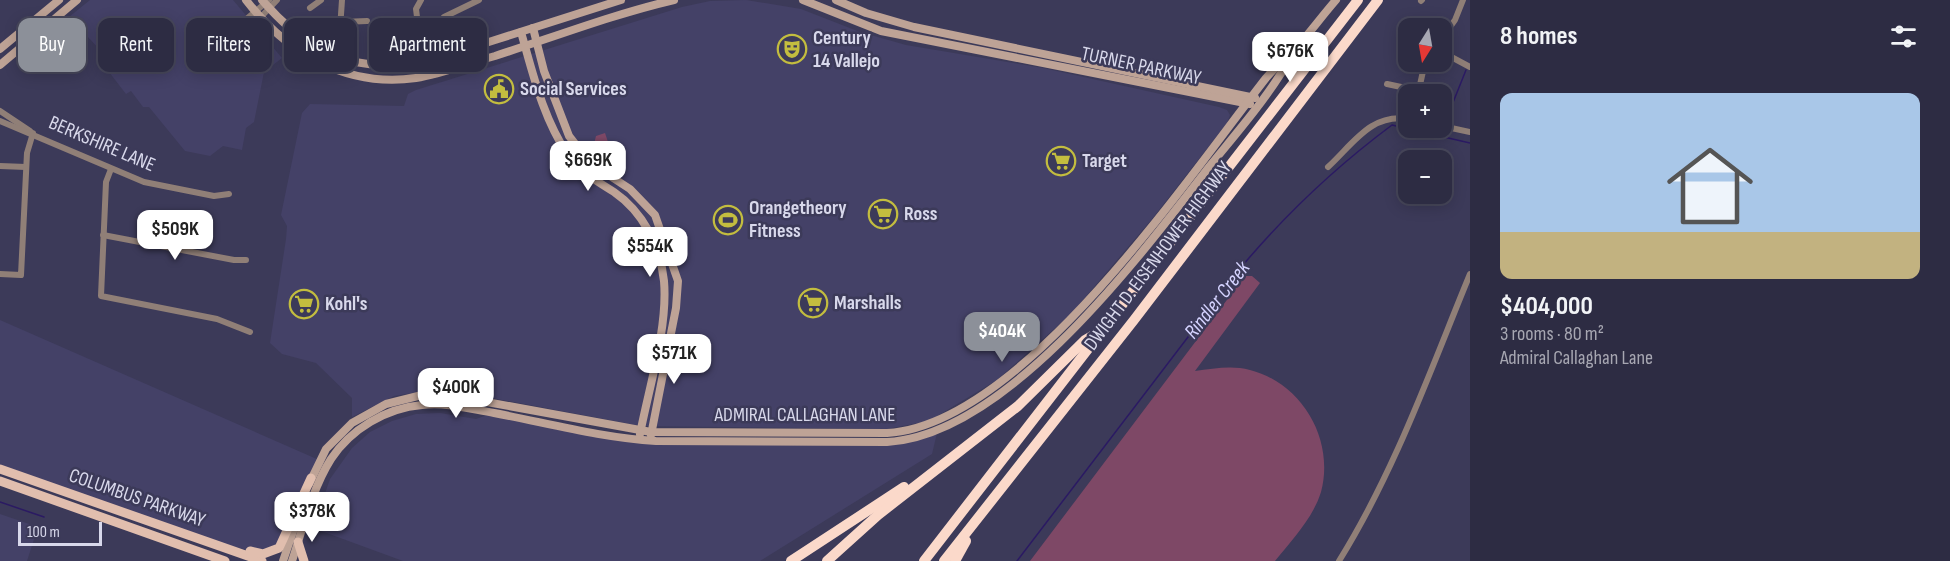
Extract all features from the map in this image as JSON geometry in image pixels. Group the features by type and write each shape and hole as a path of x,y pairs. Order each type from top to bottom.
{"highway":[{"name":"DWIGHT D. EISENHOWER HIGHWAY","path":"924,561 1358,0"},
{"name":"DWIGHT D. EISENHOWER HIGHWAY","path":"944,561 1378,0"},
{"path":"827,561 878,515 1018,406 1086,340 1104,328"},
{"path":"790,561 957,453"},
{"path":"955,561 976,522"}],"main road":[{"path":"0,49 59,0"},
{"path":"0,64 77,0"},
{"path":"246,0 257,15 290,45 335,71 378,79 417,78 436,73 674,0"},
{"path":"487,42 621,0"},
{"name":"TURNER PARKWAY","path":"805,0 881,31 1246,104 1256,99"},
{"name":"TURNER PARKWAY","path":"836,0 866,13 914,27 1256,99"},
{"name":"ADMIRAL CALLAGHAN LANE","path":"292,561 321,477 334,455 365,425 398,410 423,404 450,405 650,436 897,441 927,436 952,424 1005,390 1080,323 1123,276 1256,99 1336,0"},
{"path":"266,3 300,36 332,55 369,64"},
{"path":"533,28 544,71 569,136 590,163 630,189 655,215 678,281 676,308 650,436"},
{"path":"520,32 552,128 568,155 577,166 622,198 640,216 658,253 664,302 640,435"},
{"name":"ADMIRAL CALLAGHAN LANE","path":"650,436 887,433 916,429 948,416 999,382 1073,316 1155,222 1246,104"},
{"name":"ADMIRAL CALLAGHAN LANE","path":"283,561 311,478 327,449 352,423 376,408 412,396 459,397 640,435"},
{"name":"COLUMBUS PARKWAY","path":"0,469 262,561"},
{"path":"192,536 263,554 274,551 282,544 292,516 311,478"},
{"path":"3,483 30,486 81,503 87,499"},
{"name":"COLUMBUS PARKWAY","path":"3,483 225,561"},
{"path":"298,542 304,561"}],"street":[{"path":"253,18 266,3 277,0"},
{"path":"310,8 321,0"},
{"path":"342,0 341,26 368,21"},
{"path":"417,18 416,9 421,0"},
{"path":"444,17 479,0"},
{"path":"1452,24 1463,0"},
{"path":"1452,57 1470,67"},
{"path":"1387,84 1398,87"},
{"name":"BERKSHIRE LANE","path":"0,111 33,133 111,169 157,185 214,196 229,194"},
{"path":"1328,167 1376,122 1398,118"},
{"name":"BERKSHIRE LANE","path":"0,120 15,129 33,133"},
{"path":"1452,128 1470,132"},
{"path":"0,274 21,275 27,167 33,133"},
{"path":"0,166 27,167"},
{"path":"111,169 106,182 101,296 217,319 250,332"},
{"path":"103,235 234,260 246,260"},
{"path":"1339,561 1364,521 1418,405 1470,274"}],"shaded area":[{"path":"90,0 233,0 248,18 186,18 186,72 264,72 254,122 246,128 242,150 223,146 210,156 185,151 149,107 143,107 131,91 126,94 109,72 174,72 174,18 98,18 98,48 86,35 86,18 69,17"},
{"path":"746,0 801,9 860,32 906,45 1043,68 1219,107 1227,110 1230,115 1227,123 1152,219 1071,314 997,380 929,421 887,429 641,426 460,392 431,390 394,396 352,417 352,398 316,363 282,354 270,343 286,239 287,226 281,215 302,113 310,104 404,106 408,94 416,90 474,72 487,72 487,68 682,7 710,1"},
{"path":"272,46 282,58 272,66"},
{"path":"605,133 616,166 609,166 606,158 593,148 596,136"},
{"path":"1245,276 1252,276 1260,283 1195,371 1236,368 1269,377 1285,387 1310,416 1323,453 1324,472 1317,502 1301,528 1275,561 1030,561"},
{"path":"0,320 319,460 279,548 247,550 192,536 0,469"},
{"path":"440,413 476,419 490,414 644,442 895,443 917,440 937,433 932,454 760,561 403,561 313,528 330,479 352,448 370,432 392,421 416,414"},
{"path":"0,514 38,527 27,561 0,561"}],"waterway":[{"path":"1452,105 1466,70"},
{"name":"Rindler Creek","path":"1017,561 1243,265 1313,191 1392,125 1470,143"},
{"name":"Rindler Creek","path":"0,502 44,517"}],"place":[{"name":"Century 14 Vallejo","path":"792,49"},
{"name":"Social Services","path":"499,89"},
{"name":"Target","path":"1061,161"},
{"name":"Ross","path":"883,214"},
{"name":"Orangetheory Fitness","path":"728,220"},
{"name":"Marshalls","path":"813,303"},
{"name":"Kohl's","path":"304,304"}]}
